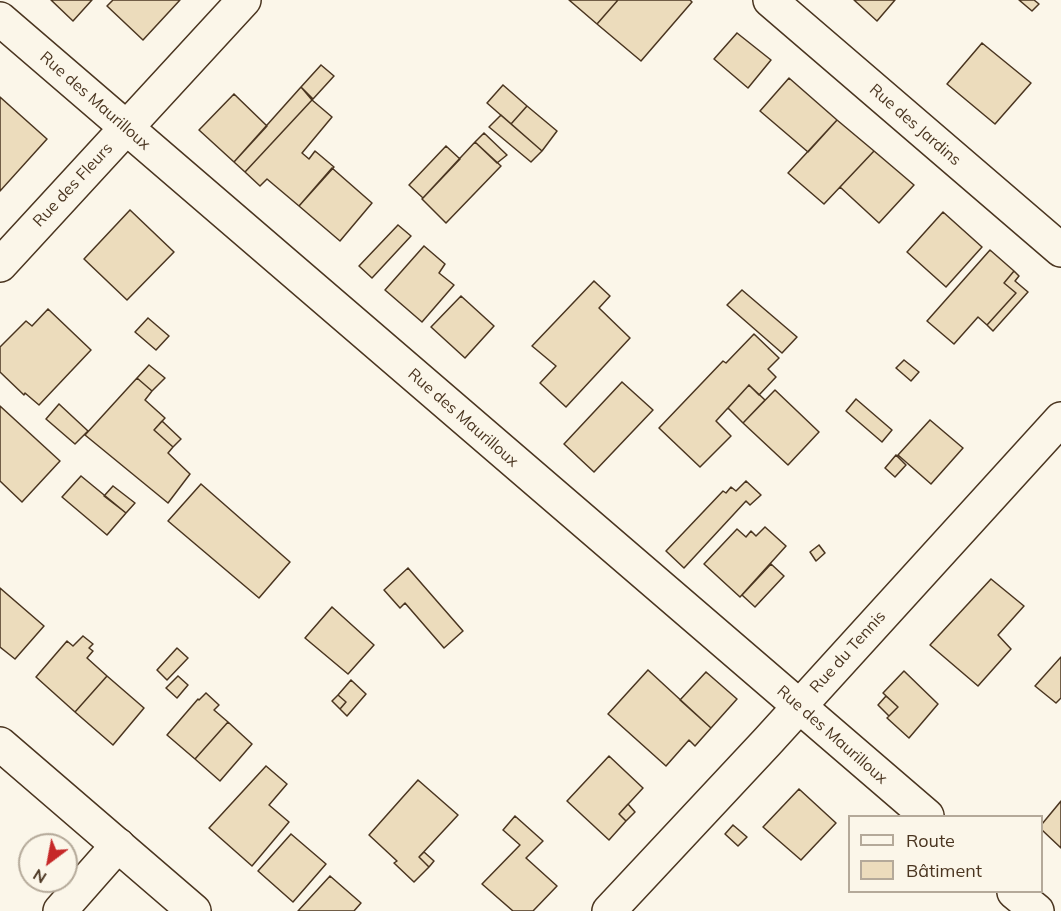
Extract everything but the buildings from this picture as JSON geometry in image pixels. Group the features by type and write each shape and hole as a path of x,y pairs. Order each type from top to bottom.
{"street":[{"name":"Rue des Fleurs","path":"0,265 244,0"},
{"name":"Rue des Jardins","path":"770,0 1061,250"},
{"name":"Rue des Maurilloux","path":"0,19 926,815"},
{"name":"Rue du Tennis","path":"609,911 1061,419"},
{"path":"0,744 194,911"},
{"path":"60,911 118,845"},
{"path":"1016,893 1037,911"}]}
